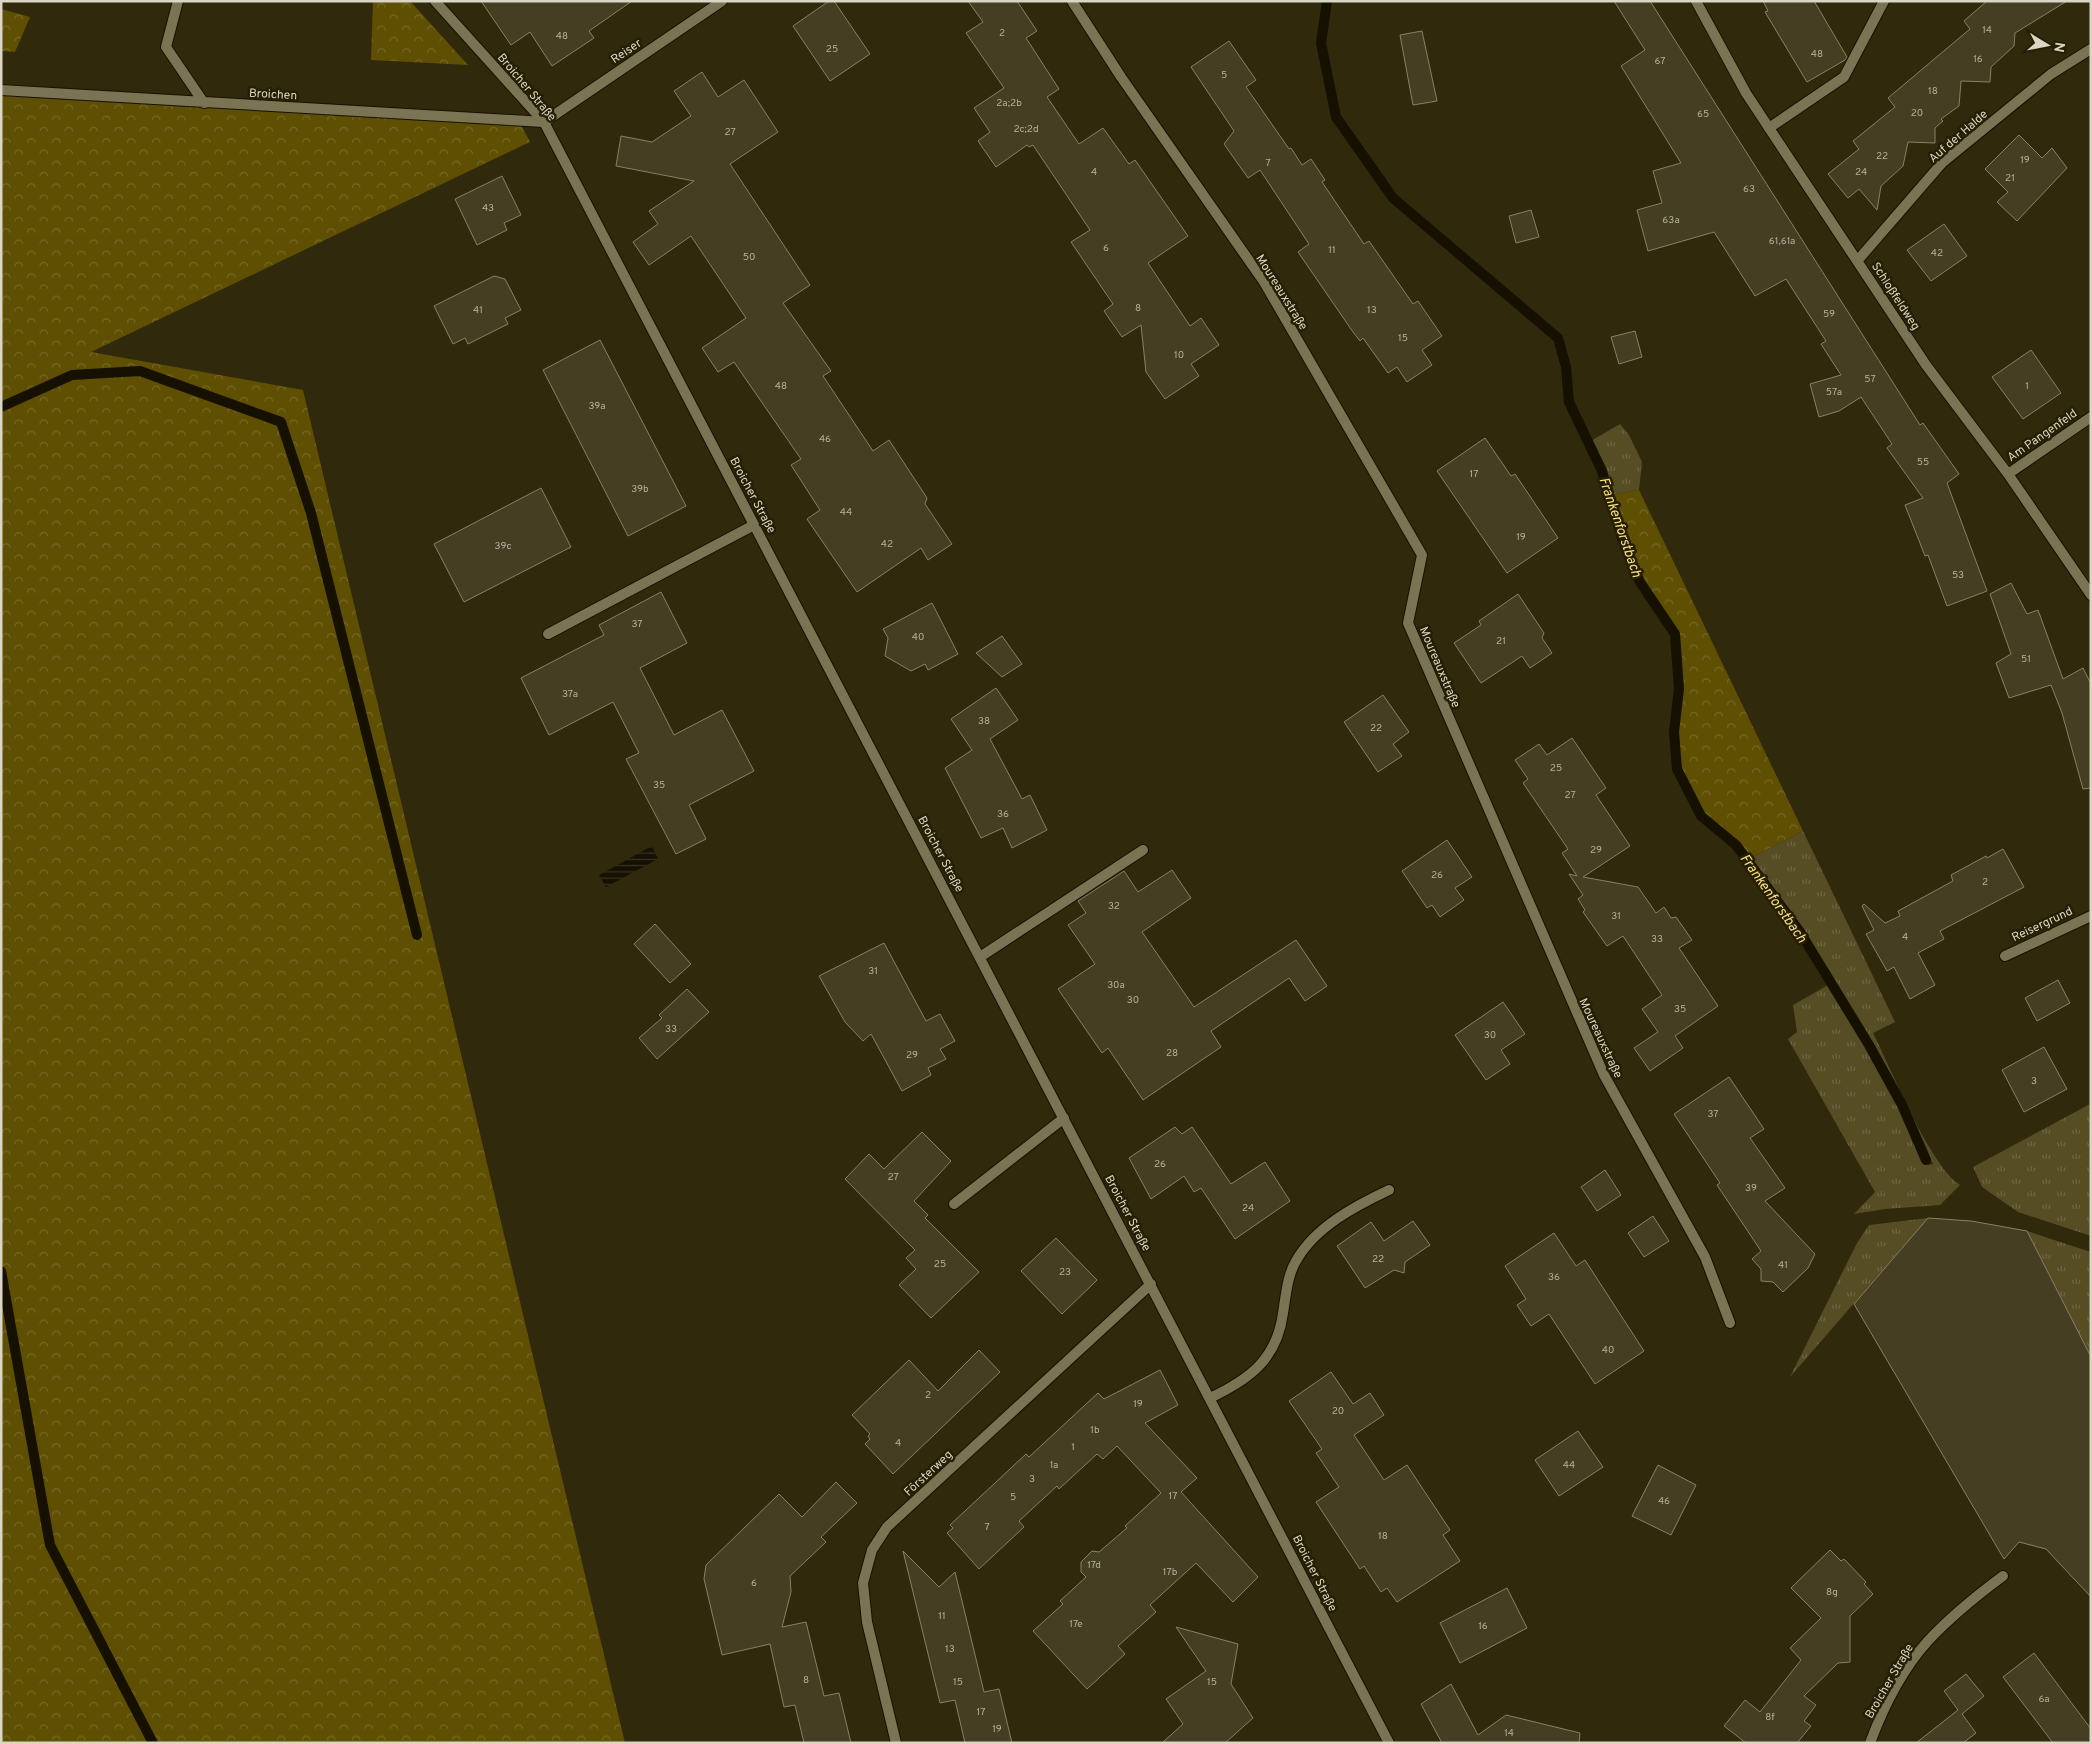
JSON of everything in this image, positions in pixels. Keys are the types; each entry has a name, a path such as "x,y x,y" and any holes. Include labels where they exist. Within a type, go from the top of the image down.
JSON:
{"street":[{"path":"178,1 166,47 204,103"},
{"name":"Broicher Straße","path":"435,1 544,122 1389,1743"},
{"name":"Reiser","path":"544,122 722,1"},
{"name":"Moureauxstraße","path":"1072,1 1121,77 1264,282 1422,555 1408,623 1604,1075 1705,1257 1730,1324"},
{"name":"Schloßfeldweg","path":"1696,1 1746,93 1926,365 2008,474 2091,595"},
{"path":"1769,128 1844,77 1884,1"},
{"name":"Auf der Halde","path":"1858,260 1942,164 2051,74 2091,49"},
{"name":"Broichen","path":"1,90 204,103 486,117 544,122"},
{"name":"Am Pangenfeld","path":"2008,474 2091,417"},
{"path":"548,634 754,525"},
{"path":"980,957 1142,850"},
{"name":"Reisergrund","path":"2005,956 2091,916"},
{"path":"954,1204 1064,1118"},
{"path":"1210,1398 1233,1387 1256,1370 1272,1351 1281,1332 1287,1288 1296,1261 1321,1230 1366,1201 1389,1190"},
{"name":"Försterweg","path":"896,1743 867,1622 863,1583 872,1550 887,1527 1151,1284"},
{"name":"Broicher Straße","path":"1870,1743 1879,1718 1906,1671 1926,1643 1962,1607 2003,1576"}],"green space":[{"path":"373,1 410,1 468,65 371,60"},
{"path":"1,9 30,17 15,52 1,51"},
{"path":"1,84 518,119 530,142 91,352 303,390 625,1743 1,1743"},
{"path":"1620,424 1629,435 1642,462 1639,490 1611,495 1601,464 1589,442"},
{"path":"1639,490 1803,831 1748,859 1727,832 1705,817 1694,803 1678,764 1675,724 1681,676 1679,638 1635,569 1611,495"},
{"path":"1803,831 1895,1022 1873,1033 1924,1138 1948,1174 1960,1185 1940,1205 1885,1209 1854,1214 1875,1192 1788,1039 1797,1032 1793,1005 1830,984 1862,1036 1928,1165 1933,1164 1904,1104 1866,1035 1792,912 1748,859"},
{"path":"2090,1104 2091,1236 2018,1212 1982,1187 1973,1167"},
{"path":"1928,1218 1790,1377 1857,1243 1869,1225"},
{"path":"2027,1231 2091,1252 2091,1357"}],"shaded area":[{"path":"652,846 658,859 606,887 599,875"}],"building":[{"path":"481,1 632,1 589,31 594,38 552,66 530,32 511,45"},
{"path":"829,1 834,1 870,54 830,81 793,26"},
{"path":"968,1 1017,1 1037,31 1026,38 1059,89 1047,97 1079,144 1103,128 1129,164 1135,160 1188,236 1148,263 1190,326 1201,318 1219,345 1191,364 1199,376 1165,399 1146,372 1141,325 1122,337 1104,311 1113,304 1071,242 1090,230 1033,145 1029,147 1027,145 996,167 978,141 990,132 974,108 1004,88 966,33 983,22"},
{"path":"1614,1 1650,1 1920,425 1923,423 1959,474 1947,483 1987,591 1947,606 1928,555 1925,556 1905,505 1923,498 1887,448 1892,444 1861,397 1839,411 1819,417 1810,384 1841,375 1821,344 1826,341 1786,279 1755,296 1714,232 1648,251 1637,210 1662,203 1653,171 1681,163 1621,66 1645,50"},
{"path":"1763,1 1814,1 1847,57 1845,60 1807,82 1765,12 1768,11"},
{"path":"1987,1 2067,1 2015,33 2014,46 1991,67 1990,82 1961,81 1959,106 1941,119 1943,121 1935,128 1935,143 1908,142 1903,166 1881,186 1877,210 1859,189 1848,198 1828,174 1859,149 1853,141 1895,107 1888,98 1970,29 1964,21"},
{"path":"1422,31 1437,101 1413,105 1400,35"},
{"path":"1229,41 1256,80 1246,87 1289,149 1291,148 1302,165 1311,159 1325,180 1322,182 1364,244 1369,241 1413,304 1418,301 1442,336 1422,350 1432,365 1407,382 1397,367 1388,373 1363,338 1360,341 1353,332 1298,252 1309,244 1260,170 1248,178 1224,144 1234,131 1191,67"},
{"path":"702,72 718,97 744,80 778,132 730,164 810,285 783,303 831,371 823,376 873,451 889,440 927,498 925,504 952,544 928,560 921,548 857,592 807,519 820,510 791,465 801,459 734,362 718,372 702,348 746,318 691,236 649,265 633,242 658,224 649,211 694,181 616,166 621,136 652,142 691,116 674,91"},
{"path":"2019,135 2042,158 2052,148 2067,168 2017,221 1997,202 2008,192 1985,169"},
{"path":"502,176 521,215 504,223 507,230 477,245 455,199"},
{"path":"1531,210 1539,237 1516,243 1509,216"},
{"path":"1944,224 1967,256 1931,281 1907,250"},
{"path":"494,276 505,279 521,310 505,318 508,324 468,344 465,338 453,344 434,306"},
{"path":"1635,331 1642,357 1619,364 1611,337"},
{"path":"600,340 686,506 628,536 543,370"},
{"path":"2031,350 2061,393 2023,419 1992,377"},
{"path":"1485,438 1511,476 1515,474 1558,538 1507,573 1437,471"},
{"path":"541,488 571,547 464,602 434,544"},
{"path":"2011,583 2027,614 2038,610 2063,679 2083,668 2091,684 2091,788 2083,789 2062,713 2051,685 2009,698 1996,663 2011,654 1990,594"},
{"path":"661,592 687,643 640,668 674,735 722,710 754,771 689,805 706,839 676,854 626,759 639,753 613,702 549,735 521,678 604,635 599,625"},
{"path":"1518,594 1544,633 1542,638 1552,653 1530,668 1522,656 1481,683 1454,643 1481,625 1479,621"},
{"path":"932,603 958,654 928,670 925,664 911,671 885,656 888,638 883,629"},
{"path":"1002,636 1022,664 1002,677 976,653"},
{"path":"996,688 1018,720 990,739 1022,799 1030,795 1047,830 1012,848 1003,828 981,838 945,768 972,750 951,719"},
{"path":"1383,695 1409,732 1393,744 1402,756 1378,772 1344,722"},
{"path":"1572,738 1606,788 1596,795 1630,846 1583,877 1638,887 1656,913 1664,907 1671,918 1676,917 1692,940 1679,948 1718,1006 1675,1036 1683,1048 1650,1071 1634,1048 1658,1032 1642,1009 1662,995 1623,936 1607,946 1583,912 1585,910 1578,899 1583,895 1569,874 1577,876 1562,853 1568,849 1523,783 1528,779 1515,760 1539,744 1547,755"},
{"path":"1447,840 1472,877 1455,888 1464,900 1440,917 1432,905 1427,908 1402,871"},
{"path":"2003,849 2024,887 1940,931 1944,939 1918,953 1935,985 1910,999 1894,967 1887,971 1866,934 1874,930 1862,906 1864,904 1885,923 1900,916 1898,911 1953,881 1951,875"},
{"path":"1172,870 1191,898 1142,932 1194,1007 1296,940 1327,986 1305,1001 1289,978 1211,1031 1221,1047 1143,1100 1108,1048 1102,1053 1058,989 1095,964 1068,925 1086,913 1078,901 1124,871 1138,892"},
{"path":"655,924 691,964 670,983 634,944"},
{"path":"884,943 926,1021 940,1014 955,1041 940,1049 946,1059 928,1068 931,1075 902,1091 871,1034 863,1041 845,1022 819,976"},
{"path":"2058,980 2070,1003 2037,1021 2025,998"},
{"path":"687,989 709,1012 657,1059 639,1038 662,1018 659,1015"},
{"path":"1503,1002 1525,1034 1501,1050 1510,1064 1486,1080 1455,1035"},
{"path":"2044,1047 2067,1089 2024,1112 2002,1070"},
{"path":"1729,1077 1764,1129 1750,1138 1785,1188 1765,1201 1815,1254 1808,1268 1783,1292 1773,1282 1761,1281 1761,1269 1752,1259 1761,1251 1717,1185 1720,1183 1674,1114"},
{"path":"1175,1127 1182,1134 1192,1127 1231,1184 1265,1162 1290,1201 1235,1239 1201,1188 1194,1192 1184,1176 1151,1199 1129,1158"},
{"path":"922,1132 951,1161 914,1201 928,1215 925,1218 979,1272 931,1318 899,1285 916,1269 906,1258 915,1250 845,1179 869,1154 884,1169"},
{"path":"1605,1170 1621,1195 1597,1211 1581,1187"},
{"path":"1653,1216 1669,1241 1644,1257 1628,1233"},
{"path":"1928,1218 1971,1221 2027,1231 2091,1357 2091,1597 2046,1549 2019,1542 2004,1559 1854,1304"},
{"path":"1413,1221 1430,1245 1405,1262 1404,1273 1394,1270 1365,1288 1337,1246 1371,1222 1384,1241"},
{"path":"1554,1233 1576,1266 1585,1260 1644,1351 1595,1384 1549,1314 1531,1326 1517,1305 1526,1299 1505,1266"},
{"path":"1056,1238 1097,1280 1062,1314 1021,1271"},
{"path":"979,1350 1000,1372 893,1474 865,1444 870,1439 868,1436 870,1434 852,1415 909,1360 938,1391"},
{"path":"1160,1370 1178,1405 1145,1423 1197,1478 1181,1492 1258,1577 1233,1602 1196,1563 1150,1605 1156,1612 1118,1646 1125,1654 1087,1689 1033,1631 1063,1604 1060,1601 1086,1577 1081,1572 1081,1562 1092,1551 1099,1552 1127,1528 1125,1526 1161,1493 1117,1446 1103,1459 1097,1454 1059,1489 1057,1486 1019,1521 1024,1527 979,1569 947,1533 953,1528 950,1525 1026,1454 1029,1457 1098,1393 1104,1399"},
{"path":"1331,1372 1353,1404 1370,1393 1384,1415 1354,1435 1384,1480 1407,1465 1450,1530 1443,1535 1460,1561 1397,1602 1387,1588 1381,1592 1364,1566 1360,1569 1316,1502 1339,1487 1316,1453 1322,1449 1289,1401"},
{"path":"1578,1431 1603,1467 1559,1496 1535,1460"},
{"path":"1658,1465 1696,1485 1671,1535 1632,1516"},
{"path":"836,1482 857,1503 821,1537 826,1542 790,1576 791,1592 782,1627 806,1622 824,1696 839,1693 851,1743 804,1743 795,1705 784,1707 770,1644 722,1655 704,1579 706,1565 779,1494 802,1517"},
{"path":"1830,1550 1841,1561 1844,1559 1866,1582 1864,1584 1873,1594 1850,1616 1850,1662 1838,1663 1804,1696 1816,1705 1804,1721 1811,1726 1797,1743 1746,1743 1724,1726 1745,1700 1760,1712 1801,1660 1790,1648 1821,1618 1791,1588"},
{"path":"903,1551 939,1587 955,1572 984,1692 999,1689 1012,1743 965,1743 955,1700 940,1703"},
{"path":"1507,1588 1527,1628 1460,1663 1440,1623"},
{"path":"1176,1627 1238,1644 1231,1684 1253,1718 1225,1743 1162,1743 1183,1724 1166,1699 1206,1671"},
{"path":"2034,1653 2091,1729 2091,1743 2053,1743 2003,1677"},
{"path":"1966,1674 1984,1696 1962,1714 1976,1733 1963,1743 1916,1743 1958,1710 1944,1691"},
{"path":"1451,1684 1478,1735 1506,1715 1580,1733 1579,1743 1442,1743 1421,1704"}],"waterway":[{"name":"Frankenforstbach","path":"1327,1 1321,43 1336,117 1393,198 1558,338 1566,367 1569,402 1602,471 1622,538 1640,582 1675,634 1679,689 1674,732 1677,769 1701,816 1736,845 1800,932 1869,1045 1902,1105 1926,1160"},
{"path":"1,407 72,375 140,371 281,422 311,513 417,935"},
{"path":"1,1271 50,1545 153,1743"}]}
